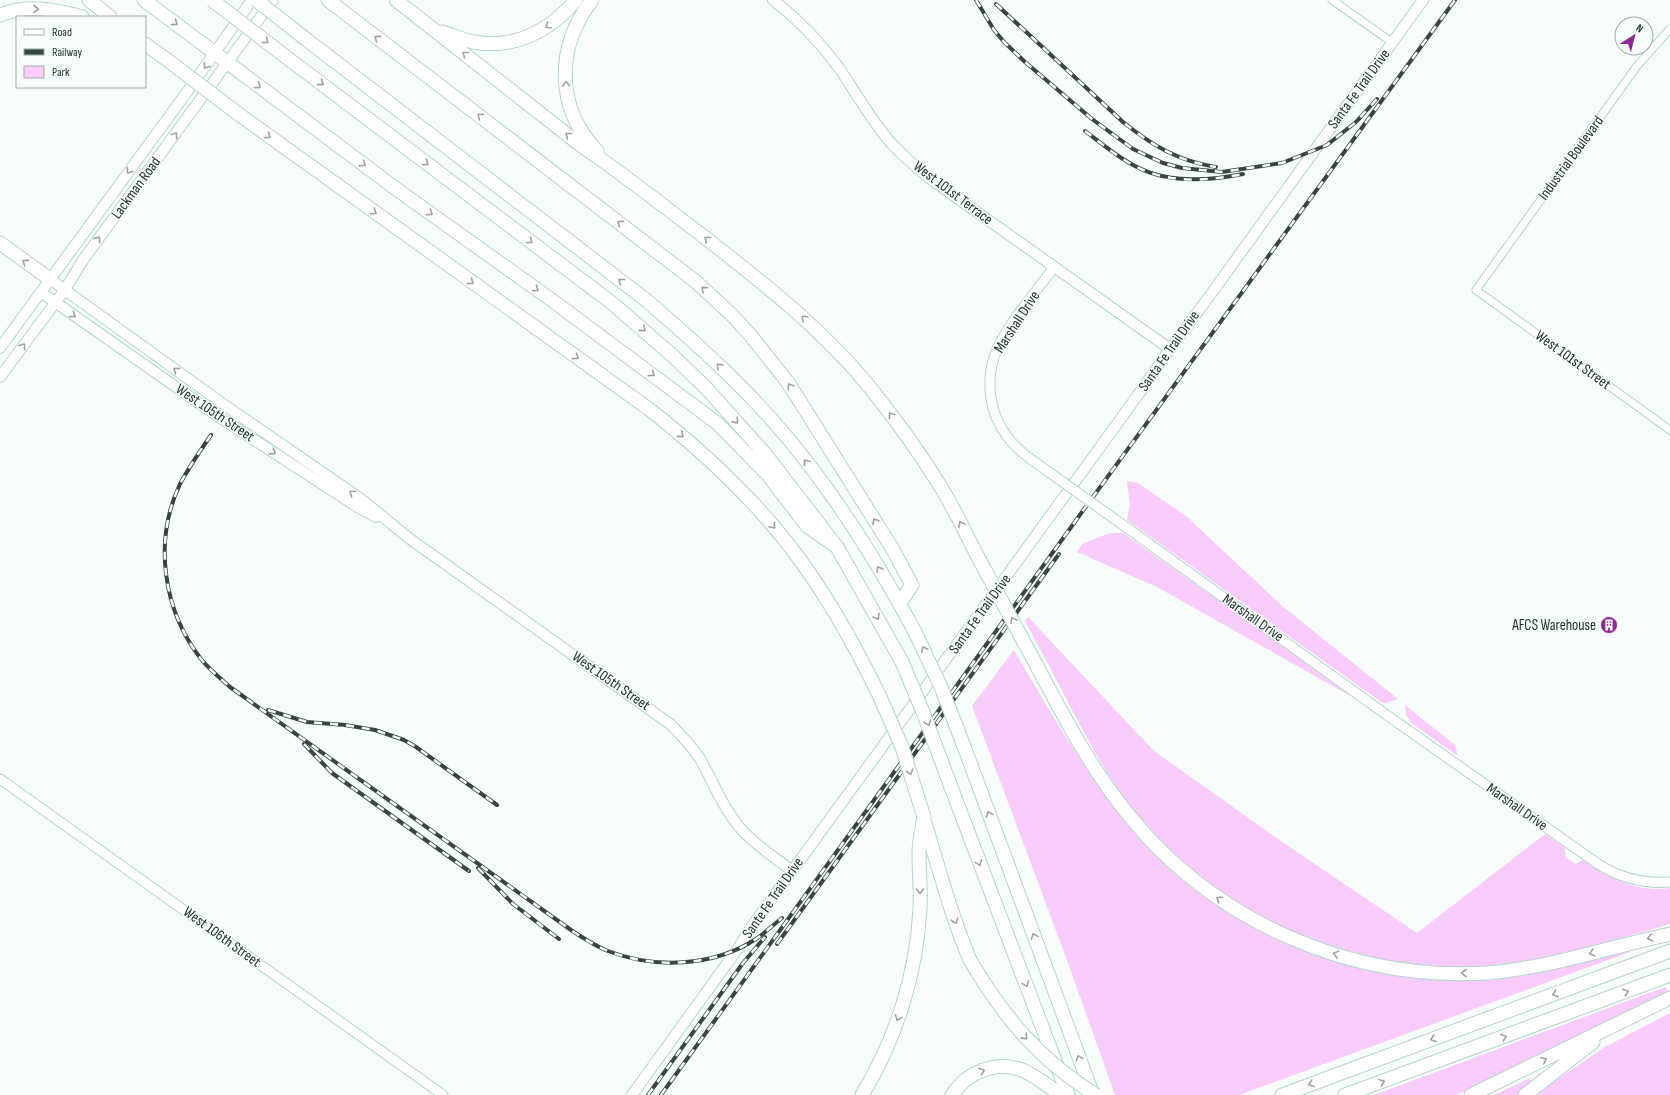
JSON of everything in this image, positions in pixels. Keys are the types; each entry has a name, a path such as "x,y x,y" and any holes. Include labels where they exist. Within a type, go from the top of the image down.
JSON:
{"highway":[{"path":"89,0 109,16"},
{"path":"144,0 398,191 641,365 717,423 768,476 807,526 837,547"},
{"path":"212,0 612,303 644,330 708,390 766,456 837,547 902,662 923,712 1068,1095"},
{"path":"256,0 646,300 720,367 774,422 826,488 852,525 900,603 947,699 1094,1095"},
{"path":"328,0 696,281 732,315 770,358 789,384 892,548 912,585 900,603"},
{"path":"396,0 579,144 611,165 760,280 802,316 830,343 872,389 906,435 939,485 1076,739 1098,773 1130,817 1147,836 1165,855 1202,887 1242,914 1283,935 1326,952 1368,962 1417,971 1485,973 1535,966 1670,934"},
{"path":"434,30 473,42 492,44 515,41 542,30 565,13 576,0"},
{"path":"592,0 577,23 567,48 565,62 566,87 570,108 575,121 591,144 611,165"},
{"path":"0,15 13,11 38,9 58,11 78,16"},
{"path":"146,45 236,113 649,409 700,451 748,498 788,543 803,564 842,623 880,697 902,747 951,907 970,960 999,1006 1029,1042 1043,1057 1094,1095"},
{"path":"0,243 51,280"},
{"path":"862,1095 883,1057 901,1011 908,984 916,944 920,908 919,852 924,817"},
{"path":"1282,1095 1670,952"},
{"path":"1345,1095 1670,975"},
{"path":"1472,1095 1670,998"},
{"path":"1525,1095 1616,1024"},
{"path":"952,1095 960,1085 972,1075 988,1069 1004,1067 1020,1069 1027,1072 1061,1095"}],"main road":[{"name":"Lackman Road","path":"0,348 42,293 252,0"},
{"name":"Lackman Road","path":"0,377 64,291 83,260 273,0"},
{"name":"West 101st Terrace","path":"773,0 806,28 825,49 891,142 929,178 1170,349"},
{"name":"Santa Fe Trail Drive","path":"916,703 1423,0"},
{"name":"West 105th Street","path":"51,280 64,291 226,406 361,499 393,526 670,724 686,740 700,759 721,800 742,830 757,844 792,871"},
{"name":"West 105th Street","path":"42,293 218,417 356,506 393,526"},
{"name":"Sante Fe Trail Drive","path":"632,1095 792,871 916,703"}],"street":[{"path":"1332,0 1393,43"},
{"name":"Industrial Boulevard","path":"1476,290 1637,66 1670,29"},
{"name":"Marshall Drive","path":"1054,267 1003,338 996,353 990,375 991,398 1001,428 1017,448 1391,718 1598,864 1614,873 1632,879 1650,882 1670,882"},
{"name":"West 101st Street","path":"1476,290 1670,430"},
{"name":"West 106th Street","path":"0,779 443,1095"}],"green space":[{"path":"1127,481 1138,483 1186,516 1281,605 1398,699 1386,703 1381,702 1127,520 1130,505"},
{"path":"1123,533 1351,694 1354,698 1157,587 1077,552 1082,544 1107,534"},
{"path":"1028,617 1154,751 1288,846 1417,933 1545,834 1565,848 1566,857 1575,864 1583,860 1613,878 1635,886 1658,889 1670,888 1670,924 1557,955 1511,963 1473,967 1435,966 1382,959 1339,949 1297,934 1258,914 1220,891 1185,864 1153,833 1124,798 1096,755 1025,621"},
{"path":"1014,650 1080,759 1105,795 1133,831 1151,851 1181,879 1214,904 1250,926 1287,944 1326,959 1366,970 1407,977 1449,980 1472,980 1517,975 1585,961 1629,949 1630,952 1239,1095 1115,1095 1067,960 972,706"},
{"path":"1405,705 1455,745 1458,756 1411,723 1406,715"},
{"path":"1665,987 1668,992 1471,1089 1455,1095 1374,1095"},
{"path":"1670,1013 1670,1095 1534,1095 1605,1047"},
{"path":"1530,1078 1532,1082 1516,1095 1494,1095"}],"railway":[{"path":"976,0 994,30 1004,42 1025,62 1092,119 1133,149 1163,163 1182,168 1222,172 1282,163 1327,145 1356,122 1377,99"},
{"path":"661,1095 1082,512 1455,0"},
{"path":"996,4 1134,131 1166,151 1190,161 1216,167"},
{"path":"1085,131 1109,150 1128,162 1148,172 1161,176 1202,179 1243,174"},
{"path":"211,435 183,478 172,506 167,528 165,552 166,574 178,619 188,640 204,663 230,687 571,930 603,949 626,957 645,961 684,962 703,960 739,948 756,939 782,918"},
{"path":"777,944 1059,554"},
{"path":"268,710 307,722 345,725 375,730 404,740 497,805"},
{"path":"304,744 332,773 469,871"},
{"path":"478,868 513,904 559,939"},
{"path":"648,1095 743,963 765,937"}],"place":[{"name":"AFCS Warehouse","path":"1609,625"}]}
